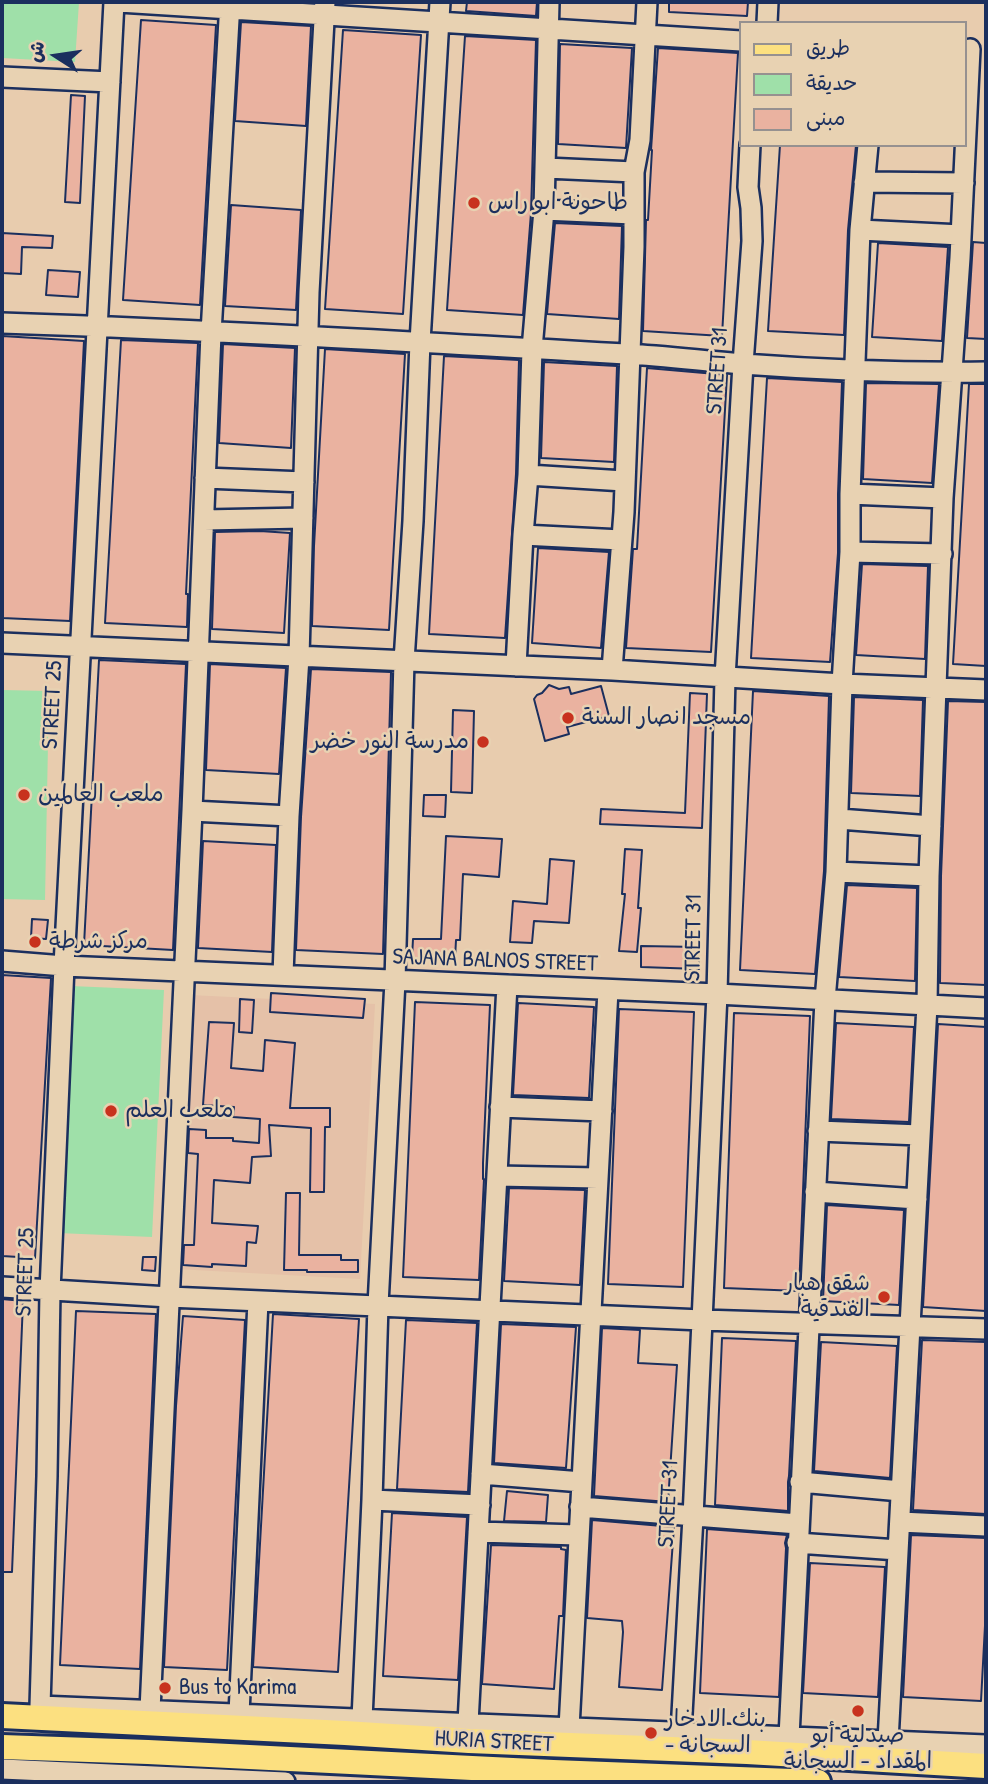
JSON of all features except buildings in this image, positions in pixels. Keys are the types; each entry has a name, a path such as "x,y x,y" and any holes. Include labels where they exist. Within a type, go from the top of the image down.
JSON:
{"main road":[{"name":"HURIA STREET","path":"2,1716 353,1726 493,1742 679,1749 888,1751 986,1766"},
{"path":"341,1761 353,1726"},
{"name":"HURIA STREET","path":"2,1746 541,1772 818,1782"}],"street":[{"path":"116,2 325,8 439,23 740,41"},
{"name":"STREET 25","path":"40,1706 50,1291 64,966 116,2"},
{"path":"353,1726 372,1500 378,1306 395,981 404,661 440,2"},
{"path":"516,666 528,475 532,349 544,210 549,2"},
{"path":"612,670 631,354 634,172 640,140 647,2"},
{"path":"767,21 768,2"},
{"path":"150,1710 192,811 211,333 229,5"},
{"path":"283,975 299,657 307,337 325,8"},
{"path":"967,143 974,49"},
{"path":"2,76 110,82"},
{"name":"STREET 31","path":"681,1732 717,994 725,678 752,241 748,187 750,147"},
{"path":"789,1737 825,1000 839,819 860,230 867,147"},
{"path":"888,1751 927,1005 943,498 967,147"},
{"path":"546,168 634,172"},
{"path":"864,182 964,183"},
{"path":"544,210 633,214"},
{"path":"860,230 961,235"},
{"path":"2,323 420,342 855,371 986,372"},
{"path":"528,475 624,481"},
{"path":"205,478 304,482"},
{"path":"850,494 943,498"},
{"path":"204,520 303,518"},
{"path":"523,535 621,540"},
{"path":"850,552 942,554"},
{"path":"2,643 612,670 986,690"},
{"path":"192,811 289,816"},
{"path":"839,819 931,826"},
{"path":"836,872 929,876"},
{"name":"SAJANA BALNOS STREET","path":"2,961 986,1008"},
{"path":"468,1723 507,985"},
{"path":"569,1728 608,990"},
{"path":"500,1107 602,1111"},
{"path":"818,1130 920,1135"},
{"path":"497,1176 598,1178"},
{"path":"815,1192 917,1199"},
{"path":"2,1287 169,1297 702,1320 986,1329"},
{"path":"239,1714 258,1301"},
{"path":"481,1474 582,1482"},
{"path":"800,1482 901,1491"},
{"path":"372,1500 480,1504"},
{"path":"580,1507 693,1517 898,1550"},
{"path":"900,1522 986,1526"},
{"path":"478,1532 579,1535"},
{"path":"2,1704 239,1714 353,1726 468,1723 789,1737 888,1751 986,1745"},
{"path":"2,1769 30,1776 285,1782"}],"shaded area":[{"path":"190,995 375,1004 360,1279 176,1269"}],"green space":[{"path":"2,2 79,2 75,62 2,58"},
{"name":"ملعب العالمين","path":"2,690 49,691 45,900 2,899"},
{"name":"ملعب العلم","path":"71,986 164,990 152,1237 58,1233"}],"place":[{"name":"طاحونة ابو راس","path":"474,203"},
{"name":"مسجد انصار السنة","path":"568,718"},
{"name":"مدرسة النور خضر","path":"483,742"},
{"name":"ملعب العالمين","path":"24,795"},
{"name":"مركز شرطة","path":"35,942"},
{"name":"ملعب العلم","path":"111,1111"},
{"name":"شقق هبار الفندقية","path":"884,1297"},
{"name":"Bus to Karima","path":"165,1688"},
{"name":"صيدلية أبو المقداد - السجانة","path":"858,1711"},
{"name":"بنك الادخار - السجانة","path":"651,1733"}]}
